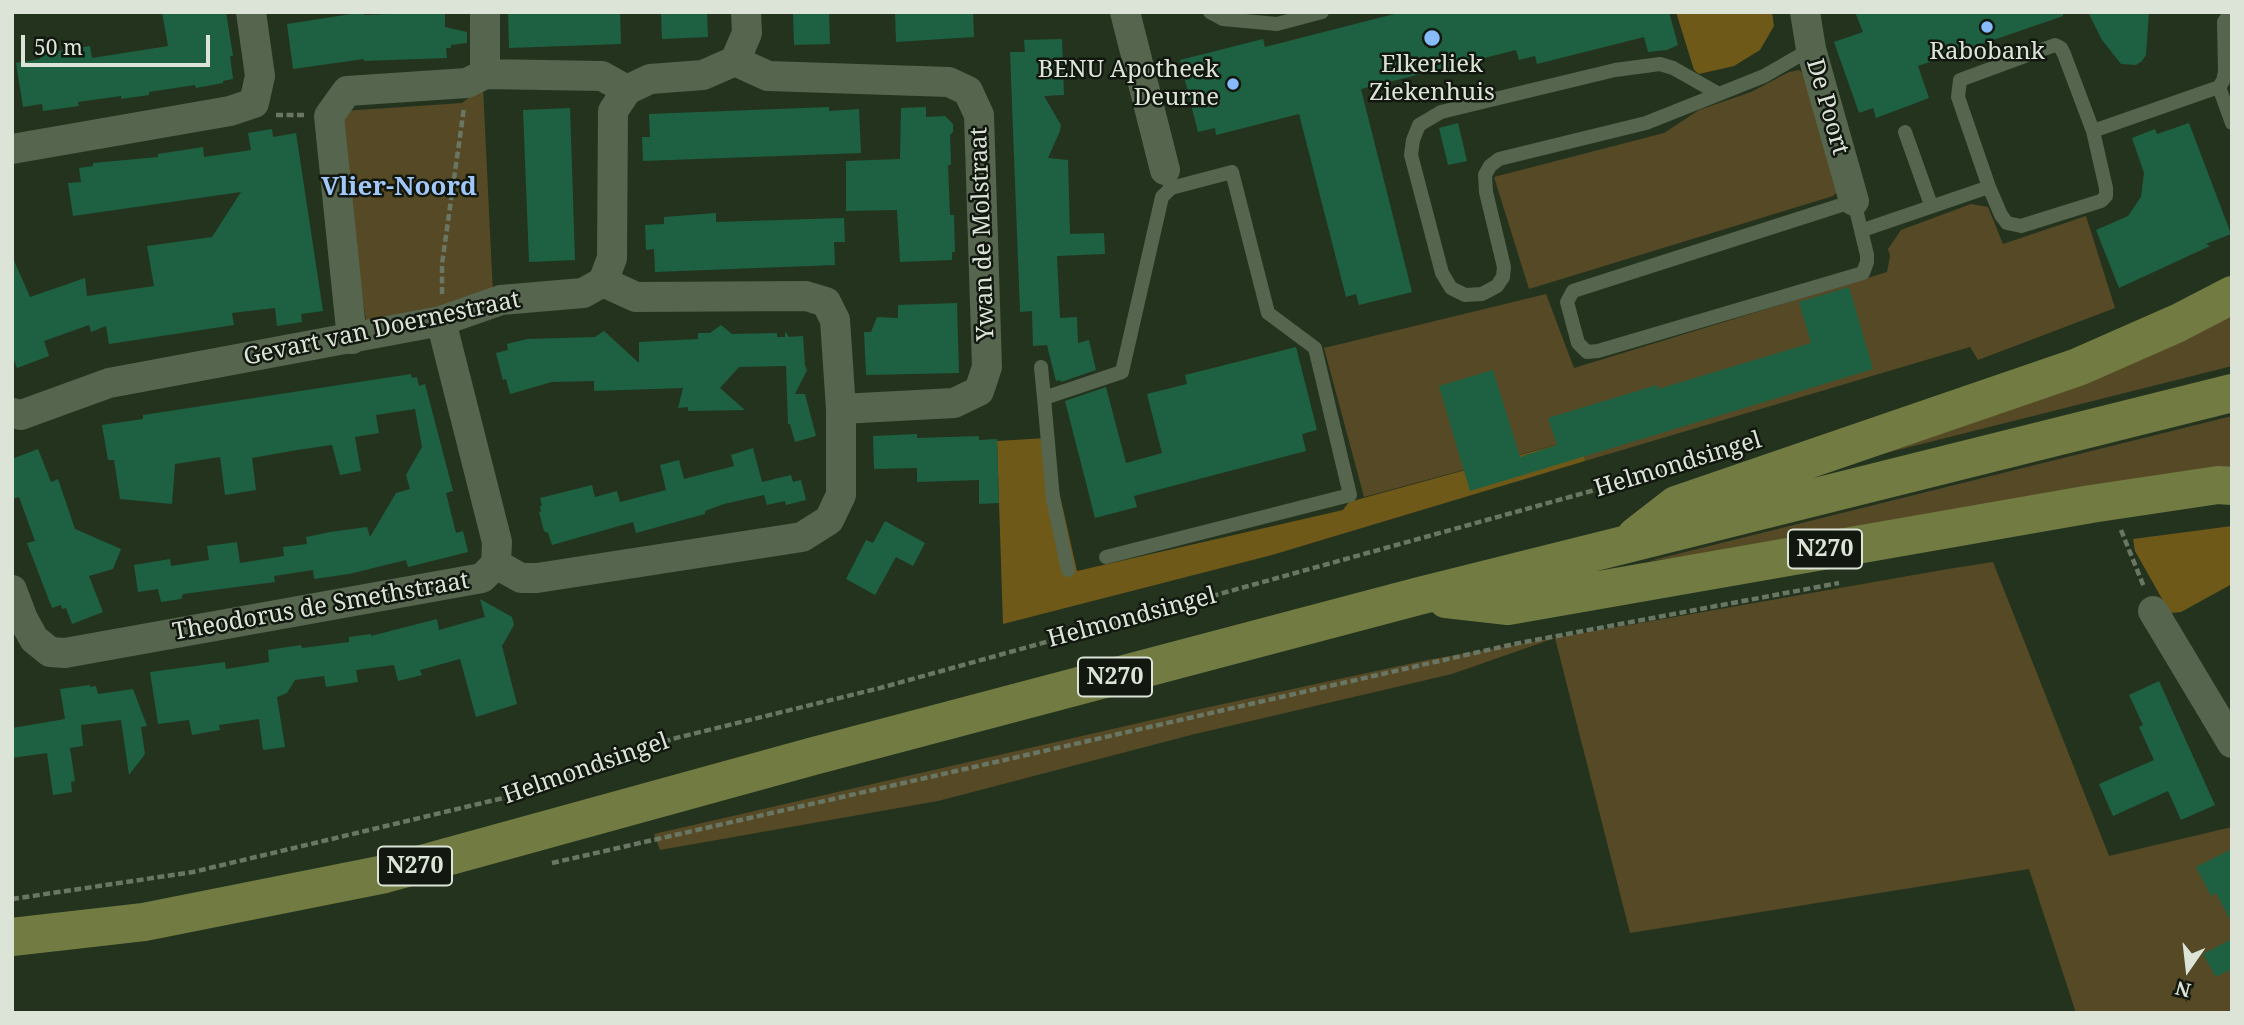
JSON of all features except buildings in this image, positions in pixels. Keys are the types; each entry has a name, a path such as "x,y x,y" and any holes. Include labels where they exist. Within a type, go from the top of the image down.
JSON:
{"main road":[{"name":"N270","path":"1626,544 1676,505 2078,367 2178,323 2232,295"},
{"name":"Helmondsingel","path":"12,936 144,922 386,874 810,757 1419,596 2232,393"},
{"name":"N270","path":"1419,596 1508,606 2091,504 2218,485 2232,486"}],"street":[{"path":"12,149 230,111 254,103 260,76 251,12"},
{"path":"476,79 485,12"},
{"path":"496,564 521,578 537,578 802,537 829,520 841,495 841,409 835,320 826,302 806,296 636,297 603,282 612,258 613,111 627,90 650,79 703,75 735,61 747,33 746,12"},
{"path":"1125,12 1168,179"},
{"name":"De Poort","path":"1805,12 1811,49 1854,201"},
{"name":"Ywan de Molstraat","path":"735,61 768,76 949,82 968,91 978,116 988,367 979,391 954,403 841,409"},
{"path":"352,339 329,116 347,91 476,79 602,75 627,90"},
{"name":"Gevart van Doernestraat","path":"12,413 21,415 109,383 441,321 501,300 583,293 603,282"},
{"name":"Theodorus de Smethstraat","path":"12,590 34,639 50,652 65,653 482,578 496,564 497,542 441,321"},
{"path":"2153,611 2232,743"}],"lane":[{"path":"1210,12 1223,19 1277,24 1322,12"},
{"path":"2093,131 2218,87 2223,82 2225,72 2224,22 2231,12"},
{"path":"2055,45 2061,48 2064,54 2093,131 2106,196 2101,201 2021,226 2007,223 1989,187 1958,96 1960,80 2055,45"},
{"path":"1719,94 1674,68 1660,64 1615,70 1440,111 1419,125 1411,155 1442,273 1451,288 1465,295 1482,295 1497,286 1503,277 1504,267 1486,192 1485,175 1490,166 1499,159 1646,123 1719,94 1763,76 1811,49"},
{"path":"2218,87 2232,123"},
{"path":"1905,132 1931,205"},
{"path":"1044,398 1122,372 1168,179 1232,172 1268,313 1315,348 1350,495 1106,557"},
{"path":"1863,230 1989,187"},
{"path":"1854,201 1863,230 1867,262 1863,273 1598,351 1587,352 1578,343 1567,302 1573,291 1854,201"},
{"path":"1041,367 1053,499 1068,570"}],"path":[{"path":"441,321 442,264 476,79"},
{"path":"254,103 271,115 329,116"},
{"name":"Helmondsingel","path":"12,899 193,872 516,795 672,739 880,688 1678,467 1757,441"},
{"path":"2132,525 2119,526 2153,611"},
{"path":"548,864 1514,644 1851,580"}],"shaded area":[{"path":"1676,12 1772,12 1774,26 1760,50 1734,66 1699,74 1694,70"},
{"path":"1799,70 1808,77 1839,190 1833,196 1529,289 1494,177 1664,133 1699,110 1751,92 1789,72"},
{"path":"483,87 493,294 367,327 336,122 343,111 462,103"},
{"path":"1971,204 1988,207 2003,244 2086,216 2115,308 1978,360 1970,347 1585,461 1581,438 1364,497 1324,348 1546,294 1574,368 1887,272 1890,256 1888,249 1901,230"},
{"path":"2232,310 2232,366 1854,461"},
{"path":"2232,416 2232,473 1733,551 1649,561"},
{"path":"1047,438 1077,571 1343,510 1349,502 1582,438 1585,461 1272,555 1003,624 997,441"},
{"path":"2232,526 2232,584 2181,612 2170,613 2135,551 2133,539"},
{"path":"1993,562 2109,856 2232,827 2232,1013 2076,1013 2029,869 1630,933 1555,638"},
{"path":"1555,638 1452,674 1191,735 938,801 660,850 654,834 1200,709 1427,660"}],"place":[{"name":"Rabobank","path":"1987,27"},
{"name":"Elkerliek Ziekenhuis","path":"1432,38"},
{"name":"BENU Apotheek Deurne","path":"1233,84"}],"district":[{"name":"Vlier-Noord","path":"399,188"}]}
